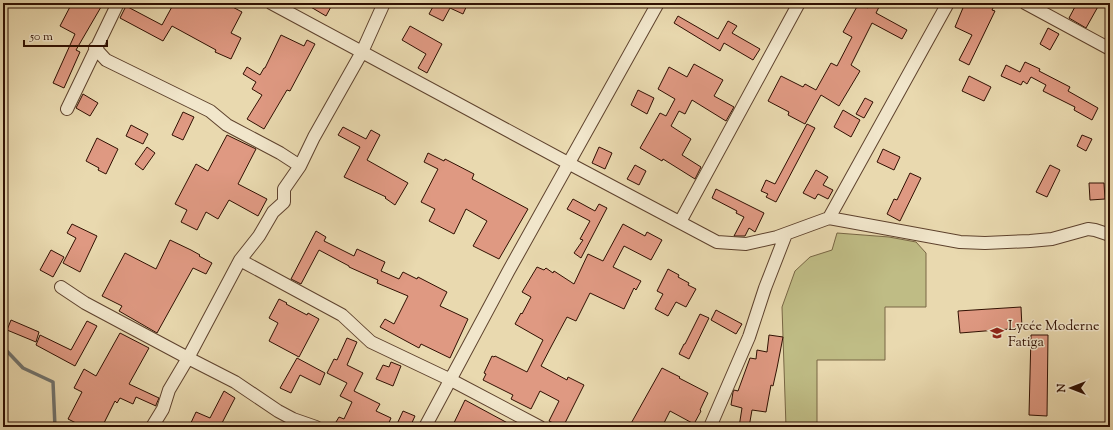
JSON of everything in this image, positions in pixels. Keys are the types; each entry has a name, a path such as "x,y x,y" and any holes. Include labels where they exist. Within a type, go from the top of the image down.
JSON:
{"street":[{"path":"67,109 95,48 118,3"},
{"path":"271,3 717,242 746,244 777,237 829,218 960,242 985,243 1052,239 1088,229 1110,235"},
{"path":"152,427 163,409 169,390 188,358 240,260 259,236 273,212 284,202 284,189 300,166 314,137 362,52 384,3"},
{"path":"425,427 568,163 658,3"},
{"path":"680,222 799,3"},
{"path":"829,218 948,3"},
{"path":"1025,3 1110,49"},
{"path":"95,48 106,60 210,111 227,125 280,153 300,166"},
{"path":"710,427 749,337 765,288 786,234"},
{"path":"240,260 342,315 371,342 451,380 540,427"},
{"path":"61,288 85,303 235,382 278,411 293,419 316,427"}],"shaded area":[{"path":"837,233 889,237 916,242 926,253 926,307 885,307 885,360 817,360 817,427 786,427 782,307 795,271 810,257 832,250"}],"building":[{"path":"72,3 92,3 101,7 76,50 80,52 64,88 53,83 75,34 60,26"},
{"path":"174,3 225,3 242,12 231,33 241,38 231,59 215,52 216,50 172,26 163,41 120,18 126,6 162,25"},
{"path":"304,3 333,3 326,16"},
{"path":"435,3 468,3 463,14 450,8 443,21 429,14"},
{"path":"859,3 868,8 870,3 881,3 876,13 907,30 902,39 872,23 851,65 860,71 839,106 821,95 805,124 788,115 789,112 768,101 781,76 803,87 805,84 816,90 831,63 837,66 852,37 843,32"},
{"path":"965,3 987,3 994,6 992,10 995,11 969,65 959,60 972,35 955,27"},
{"path":"1077,3 1100,3 1086,28 1069,18"},
{"path":"678,16 718,39 728,21 737,26 732,33 760,49 753,60 724,43 720,51 674,23"},
{"path":"410,26 442,44 427,73 418,68 426,54 402,40"},
{"path":"1048,28 1059,34 1050,50 1040,44"},
{"path":"281,35 304,46 307,40 315,44 290,91 287,90 264,129 247,119 262,95 252,89 256,82 243,74 247,67 260,75"},
{"path":"1025,62 1070,87 1068,91 1098,108 1092,120 1074,110 1075,107 1043,91 1046,85 1031,77 1027,84 1023,81 1021,85 1001,76 1006,65 1020,72"},
{"path":"694,64 723,80 714,96 734,107 726,121 692,100 685,114 679,111 671,126 691,139 682,155 701,167 695,179 663,159 662,161 640,148 660,113 666,116 675,99 658,89 669,67 687,77"},
{"path":"969,76 991,87 984,101 962,91"},
{"path":"638,90 654,98 647,114 631,105"},
{"path":"83,94 98,103 90,116 76,108"},
{"path":"865,98 873,102 864,118 856,114"},
{"path":"843,110 860,120 851,137 834,127"},
{"path":"183,112 194,117 183,140 172,135"},
{"path":"807,124 815,128 776,202 766,197 768,194 761,191 766,180 775,184"},
{"path":"131,125 148,134 143,144 126,136"},
{"path":"343,127 366,139 371,130 380,135 367,160 408,183 395,205 385,198 386,197 344,177 360,147 338,135"},
{"path":"227,135 256,149 238,184 267,199 258,216 229,200 218,219 206,212 197,230 181,222 187,210 175,204 196,164 208,171"},
{"path":"1082,135 1092,139 1086,151 1077,146"},
{"path":"97,138 118,149 106,174 98,170 99,168 86,161"},
{"path":"147,147 155,153 143,170 135,164"},
{"path":"599,147 612,153 605,169 592,163"},
{"path":"883,149 900,157 894,170 877,162"},
{"path":"428,153 444,161 445,159 474,174 472,179 528,209 499,259 473,246 487,221 466,209 454,234 429,221 435,209 421,202 438,169 424,162"},
{"path":"635,165 646,171 639,185 627,179"},
{"path":"1050,165 1060,170 1047,197 1036,192"},
{"path":"816,170 828,177 823,185 833,190 828,199 818,194 815,199 803,193"},
{"path":"910,173 921,178 900,221 887,214 894,199 897,200"},
{"path":"1089,183 1104,183 1105,199 1090,200"},
{"path":"716,189 764,213 755,232 749,228 745,236 734,236 744,217 736,213 737,211 712,198"},
{"path":"573,199 595,211 599,204 607,208 581,258 574,253 583,240 580,239 590,221 567,209"},
{"path":"72,224 97,236 80,272 63,263 76,238 67,233"},
{"path":"623,224 645,236 647,232 662,240 651,260 624,246 613,267 641,281 636,290 634,288 624,309 590,293 576,321 567,317 541,366 567,380 568,377 584,385 563,427 561,427 549,421 559,401 540,391 531,409 511,399 513,395 483,380 486,374 484,373 492,356 495,356 527,372 543,340 515,324 531,297 522,292 537,267 544,270 546,268 553,273 554,271 574,284 588,254 603,261"},
{"path":"316,231 326,237 324,241 354,256 357,249 385,262 381,271 399,279 403,272 417,279 418,277 447,292 440,306 468,319 450,358 421,344 419,348 380,327 385,319 394,324 408,296 377,283 378,280 349,267 319,250 301,284 291,279"},
{"path":"170,240 191,250 212,263 206,274 193,268 157,333 119,311 122,306 102,296 125,253 156,269"},
{"path":"51,250 64,257 53,277 40,270"},
{"path":"668,269 679,275 678,277 696,289 686,307 676,302 668,316 655,309 663,294 657,291"},
{"path":"279,299 307,315 308,313 319,319 299,357 269,341 278,323 269,318"},
{"path":"1021,307 1022,328 960,333 958,311"},
{"path":"716,310 742,324 736,334 711,320"},
{"path":"700,314 709,318 689,359 679,354"},
{"path":"11,320 39,332 36,342 7,330"},
{"path":"87,321 97,326 75,366 36,345 40,335 71,350"},
{"path":"120,333 149,348 129,384 159,398 156,406 136,397 133,404 120,398 117,403 115,401 102,427 84,427 68,419 82,392 74,388 84,369 96,376"},
{"path":"769,335 783,337 766,412 752,410 749,427 739,427 742,408 731,405 733,392 734,390 738,391 750,358 756,359 757,350 767,352"},
{"path":"1031,335 1048,335 1047,416 1029,415"},
{"path":"347,338 357,342 347,365 363,373 354,391 380,404 376,411 391,418 387,427 333,427 339,417 344,419 352,402 340,396 347,383 327,373 334,359 337,360"},
{"path":"297,358 325,373 320,385 300,375 291,393 280,388"},
{"path":"391,362 401,366 393,386 376,379 383,365 389,367"},
{"path":"662,368 708,393 694,424 670,411 662,427 629,427"},
{"path":"224,391 235,398 221,424 226,427 189,427 196,412 210,418"},
{"path":"465,400 515,427 452,427"},
{"path":"403,411 415,416 410,427 397,424"}],"waterway":[{"path":"3,347 23,368 53,382 55,427"}],"place":[{"name":"Lycée Moderne Fatiga","path":"997,333"}]}
